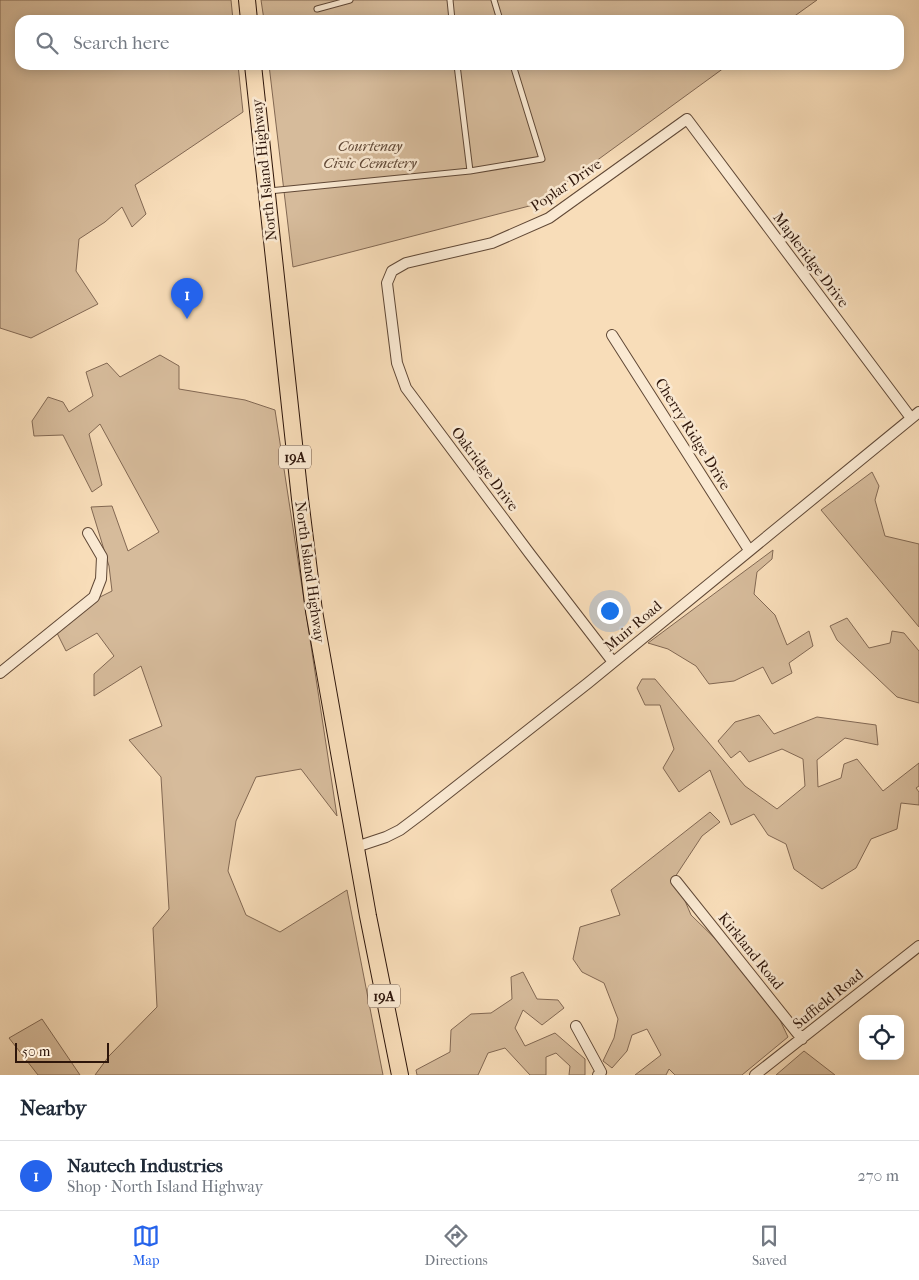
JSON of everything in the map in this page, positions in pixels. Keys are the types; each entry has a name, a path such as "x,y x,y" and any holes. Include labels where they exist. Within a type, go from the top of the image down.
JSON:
{"main road":[{"path":"247,0 248,15"},
{"name":"North Island Highway","path":"254,70 314,611 392,1042 400,1075"}],"street":[{"name":"Poplar Drive","path":"392,271 406,264 492,243 549,218 687,119"},
{"name":"Mapleridge Drive","path":"687,119 915,415"},
{"name":"Oakridge Drive","path":"392,271 387,283 397,363 406,388 613,662"},
{"name":"Cherry Ridge Drive","path":"612,334 749,550"},
{"name":"Muir Road","path":"356,847 386,838 400,830 613,662 915,415"},
{"path":"0,673 94,597 101,579 102,557 88,532"},
{"name":"Kirkland Road","path":"676,881 802,1039"},
{"name":"Suffield Road","path":"755,1075 919,946"},
{"path":"576,1026 601,1072 598,1075"}],"lane":[{"path":"317,9 350,0"},
{"path":"450,0 452,15"},
{"path":"494,0 498,15"},
{"path":"459,70 470,171"},
{"path":"266,191 470,171 542,159 515,70"}],"green space":[{"path":"0,0 231,0 232,15 15,15 15,70 239,70 243,112 135,185 146,214 132,227 122,207 105,222 79,239 76,271 98,304 31,338 0,328"},
{"path":"261,0 817,0 796,15 263,15"},
{"name":"Courtenay Civic Cemetery","path":"270,70 721,70 537,204 293,267"},
{"path":"160,355 179,366 179,389 245,400 275,410 337,816 301,769 256,777 236,821 228,871 246,915 280,932 347,890 383,1075 95,1075 109,1056 157,1007 153,928 169,909 161,777 129,740 162,726 141,666 94,696 94,674 114,656 97,633 66,651 57,633 90,602 112,591 109,566 91,507 112,506 128,551 159,532 100,424 89,434 102,485 92,492 63,435 34,436 32,421 48,397 63,402 69,412 93,396 86,372 107,363 120,377"},
{"path":"872,472 879,486 875,500 885,536 919,544 919,627 821,510"},
{"path":"773,550 772,559 757,572 754,594 775,615 787,645 809,631 813,646 789,663 792,673 772,684 763,667 734,681 709,684 696,666 668,649 648,643"},
{"path":"847,618 869,648 890,643 892,631 904,633 919,651 919,703 897,697 837,640 830,626"},
{"path":"642,679 655,679 745,786 777,809 805,786 803,759 782,749 749,762 740,751 731,758 718,741 735,722 759,715 774,734 817,717 876,725 878,745 845,738 817,760 818,787 841,778 844,764 857,759 883,791 919,763 919,786 916,788 919,792 919,805 901,803 897,829 871,839 856,868 822,889 794,869 786,844 768,835 754,814 731,825 710,770 679,792 663,768 674,749 660,705 645,705 637,688"},
{"path":"710,812 720,822 702,836 675,877 691,915 735,958 771,1001 788,1037 742,1075 675,1075 669,1069 666,1075 635,1075 661,1055 647,1029 632,1035 627,1051 612,1068 603,1061 614,1038 618,1019 604,983 582,972 573,959 580,927 620,915 611,890"},
{"path":"523,972 537,999 558,1000 564,1008 542,1025 523,1010 515,1028 525,1046 555,1033 585,1059 585,1075 569,1075 570,1066 556,1053 546,1057 546,1075 530,1075 505,1048 488,1053 478,1075 417,1075 416,1070 450,1052 451,1030 471,1014 491,1013 512,999 511,977"},
{"path":"42,1019 80,1075 38,1075 9,1038"},
{"path":"804,1051 835,1075 776,1075"}],"place":[{"name":"Nautech Industries","path":"187,319"}]}
